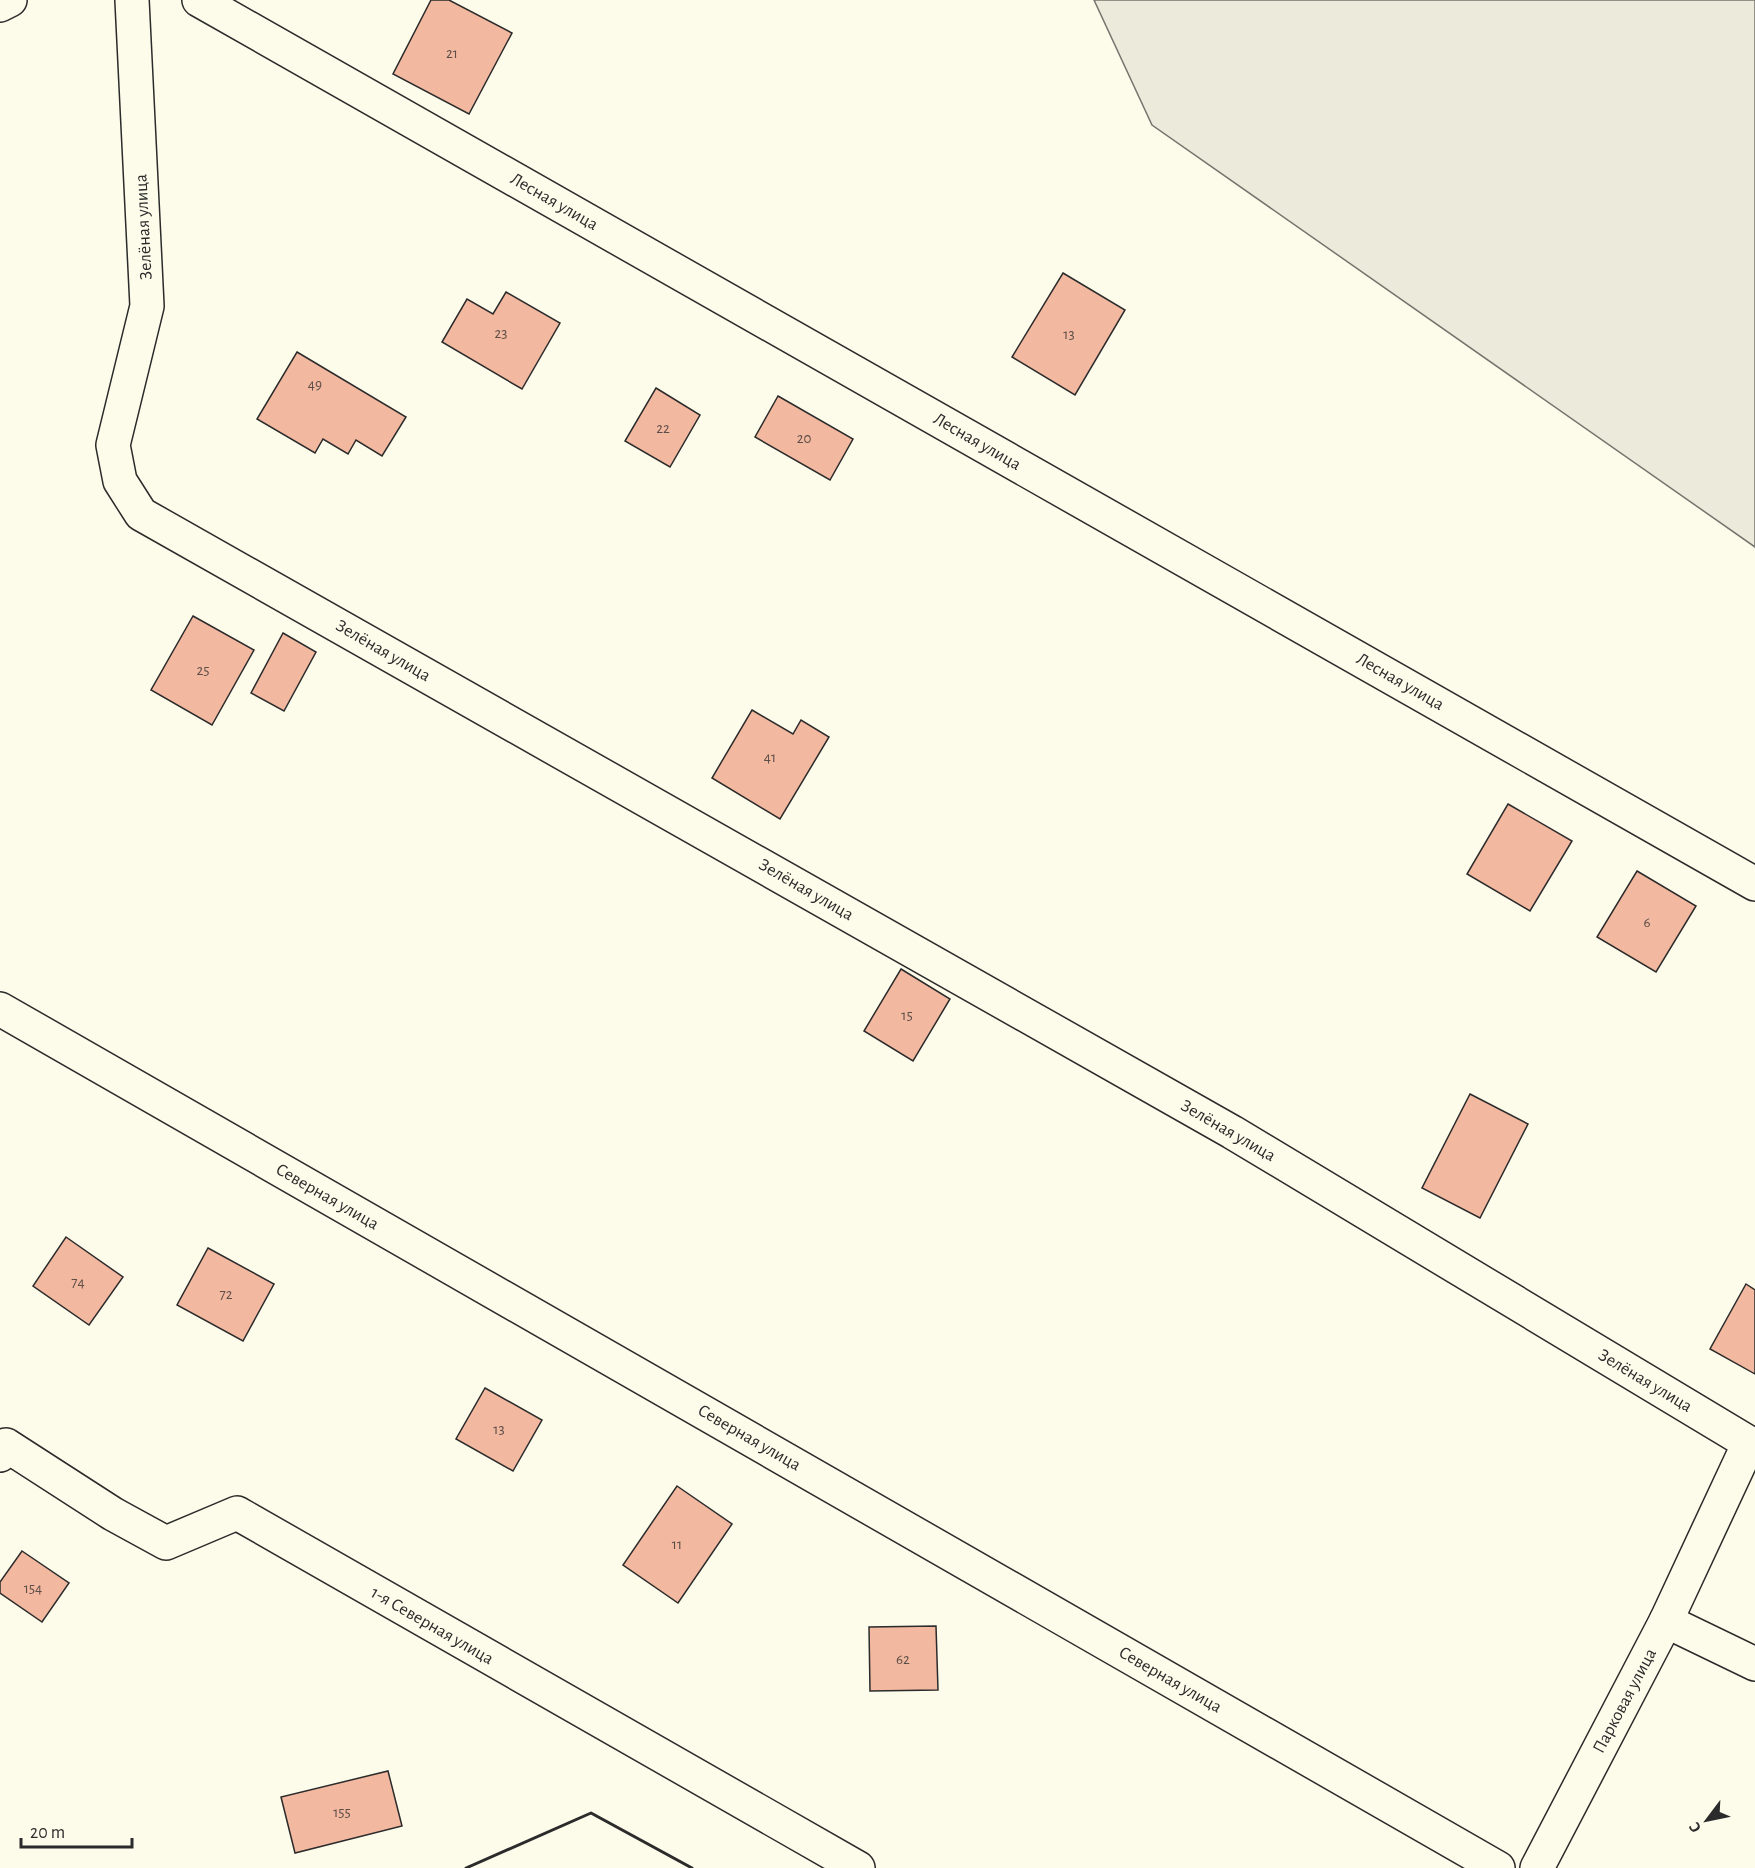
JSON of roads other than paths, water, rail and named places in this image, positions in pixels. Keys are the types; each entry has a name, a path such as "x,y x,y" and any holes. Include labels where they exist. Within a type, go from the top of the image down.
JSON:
{"street":[{"path":"0,5 10,0"},
{"name":"Зелёная улица","path":"132,0 147,306 113,445 120,481 141,514 1232,1132 1752,1437 1666,1621"},
{"name":"Лесная улица","path":"199,0 1755,884"},
{"name":"Северная улица","path":"0,1009 1498,1868"},
{"name":"1-я Северная улица","path":"3,1450 166,1543 237,1514 858,1868"},
{"path":"1666,1621 1755,1664"},
{"name":"Парковая улица","path":"1537,1868 1666,1621"}]}
